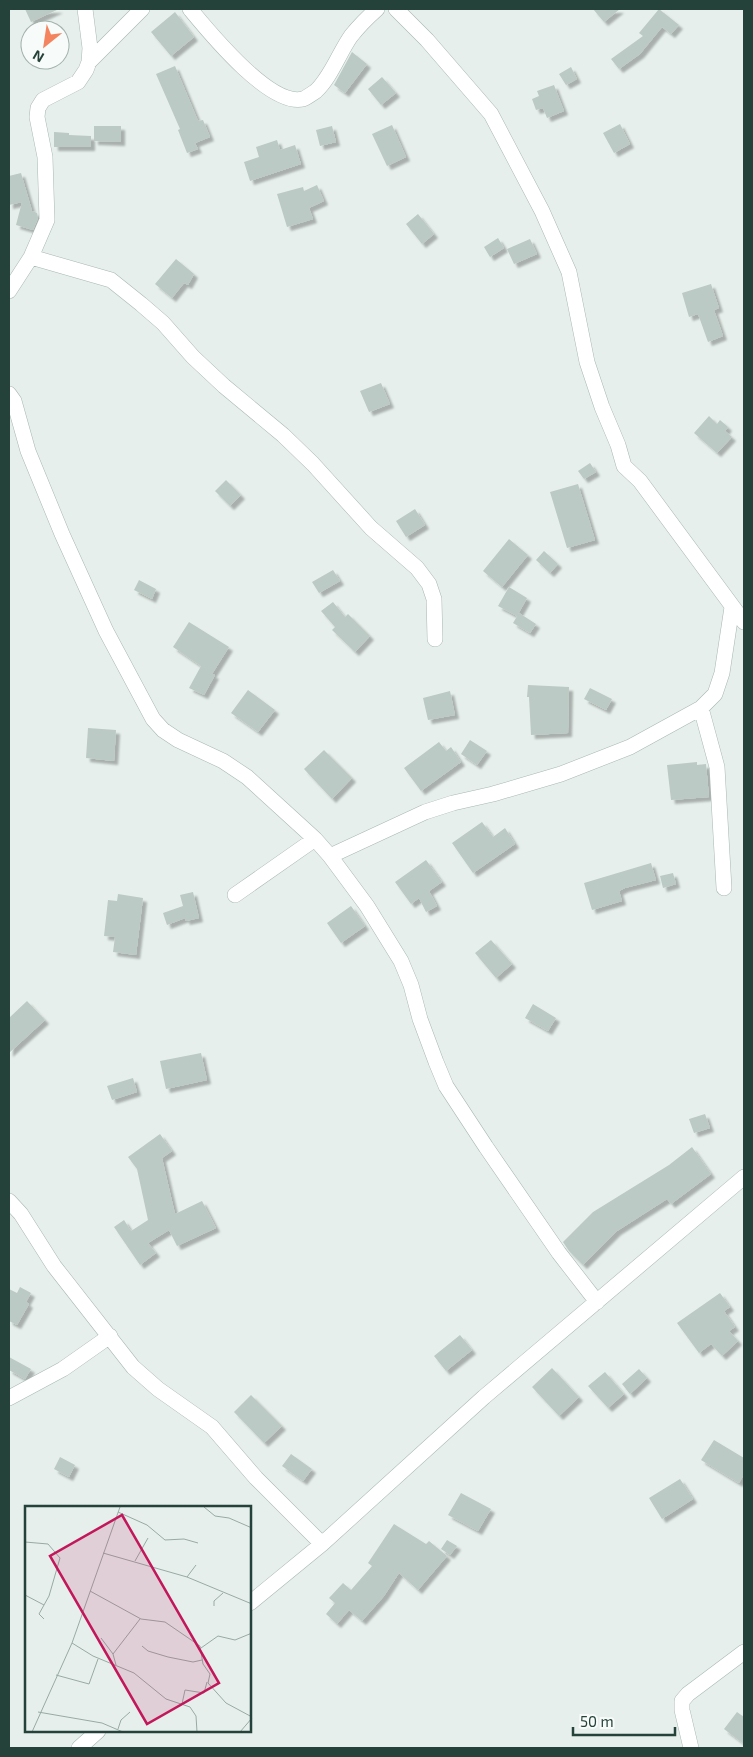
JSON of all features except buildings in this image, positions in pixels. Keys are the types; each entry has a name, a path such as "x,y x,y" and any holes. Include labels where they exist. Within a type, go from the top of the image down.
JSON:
{"street":[{"path":"9,291 31,257 47,220 46,157 37,116 38,108 43,100 78,82 86,70 89,62 90,48 85,9"},
{"path":"89,62 142,9"},
{"path":"190,9 240,64 266,87 287,98 303,99 316,91 333,67 350,37 377,9"},
{"path":"396,9 427,40 491,114 542,211 569,272 587,362 602,407 618,444 624,466 640,481 744,622"},
{"path":"31,257 111,280 163,323 193,358 314,464 371,528 417,568 428,584 434,599 435,639"},
{"path":"9,394 14,401 28,451 62,534 106,631 154,719 163,730 178,740 223,760 247,777 315,839 330,856 367,906 401,961 411,985 432,1053 446,1086 559,1253 597,1302"},
{"path":"330,856 453,802 492,794 561,774 630,747 701,708 715,694 720,680 732,607"},
{"path":"701,708 716,766 724,888"},
{"path":"236,895 315,839"},
{"path":"251,1602 322,1544 484,1397 744,1177"},
{"path":"9,1201 21,1214 54,1266 133,1367 158,1389 212,1427 256,1478 322,1544"},
{"path":"9,1398 63,1369 110,1336"},
{"path":"691,1748 682,1710 682,1701 688,1694 744,1652"},
{"path":"79,1748 97,1732"}]}
